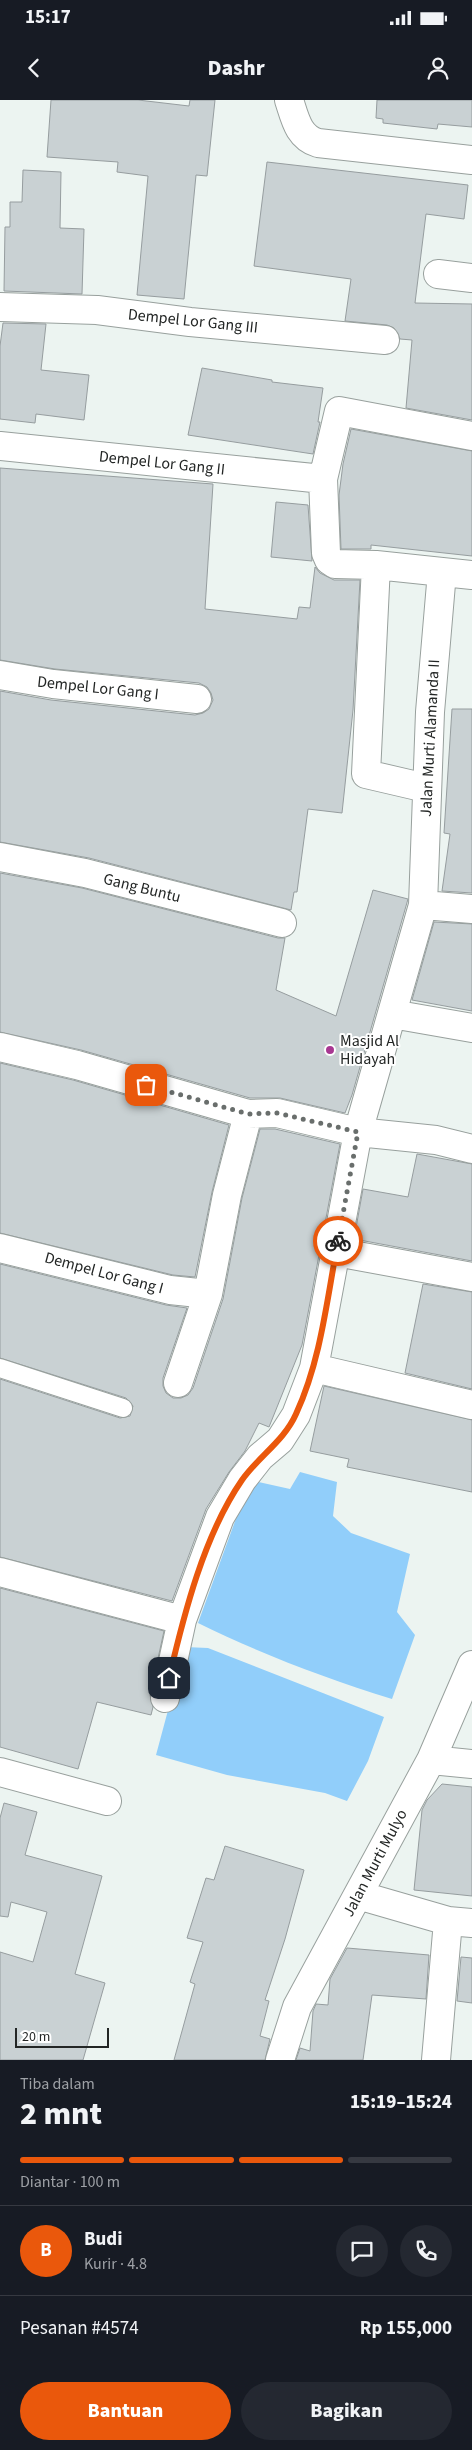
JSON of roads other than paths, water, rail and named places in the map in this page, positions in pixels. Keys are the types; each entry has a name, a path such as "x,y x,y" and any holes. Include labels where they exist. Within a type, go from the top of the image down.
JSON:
{"street":[{"path":"289,100 300,130 308,140 318,143 472,160"},
{"path":"438,274 472,278"},
{"name":"Dempel Lor Gang III","path":"0,307 97,310 190,322 385,340"},
{"path":"472,436 339,411 323,479 326,553 329,560 335,564 376,565 472,575"},
{"name":"Dempel Lor Gang II","path":"0,446 323,479"},
{"path":"376,565 366,774 426,788"},
{"name":"Jalan Murti Alamanda II","path":"165,1698 182,1620 220,1517 242,1480 260,1457 280,1440 296,1415 314,1368 358,1132 423,905 430,712 442,572"},
{"name":"Dempel Lor Gang I","path":"0,675 53,684 197,699"},
{"name":"Gang Buntu","path":"0,857 84,873 282,923"},
{"path":"423,905 472,909"},
{"path":"392,1014 472,1028"},
{"path":"0,1047 77,1065 248,1114 277,1113 358,1132 436,1140 472,1149"},
{"path":"178,1383 208,1294 228,1195 248,1114"},
{"name":"Dempel Lor Gang I","path":"0,1248 170,1290 208,1294"},
{"path":"336,1252 472,1277"},
{"path":"314,1368 472,1405"},
{"path":"0,1572 182,1620"},
{"name":"Jalan Murti Mulyo","path":"280,2060 296,2007 431,1760 472,1665"},
{"path":"431,1760 472,1764"},
{"path":"0,1772 107,1801"},
{"path":"358,1895 460,1922 436,2060"}],"lane":[{"path":"0,1368 123,1408"}],"water":[{"path":"300,1472 337,1482 333,1516 351,1533 410,1554 397,1612 415,1635 392,1699 294,1665 198,1623 250,1480 290,1489"},
{"path":"185,1647 208,1648 384,1717 368,1761 347,1801 325,1793 227,1775 156,1755"}],"place":[{"name":"Masjid Al Hidayah","path":"330,1050"}]}
